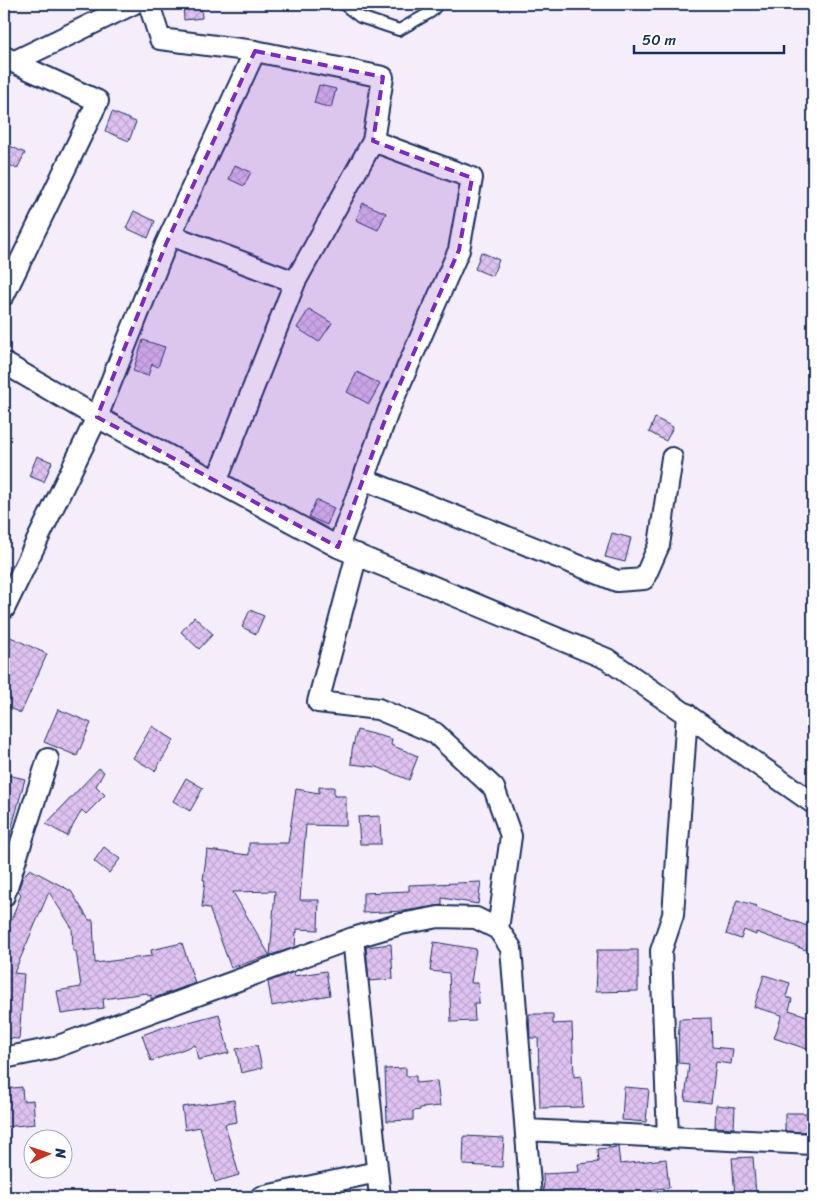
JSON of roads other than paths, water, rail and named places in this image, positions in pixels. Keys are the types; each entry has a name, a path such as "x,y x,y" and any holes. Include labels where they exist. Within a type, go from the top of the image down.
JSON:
{"street":[{"path":"8,59 133,4"},
{"path":"149,4 160,39 255,51 383,77 373,141 295,282 217,480"},
{"path":"4,609 97,417 170,236 255,51"},
{"path":"4,295 98,101 8,59"},
{"path":"338,547 389,409 459,250 472,178 373,141"},
{"path":"170,236 295,282"},
{"path":"4,363 97,417 217,480 338,547 607,658 813,803"},
{"path":"363,479 617,581 644,579 660,544 672,458"},
{"path":"357,554 318,702 378,709 435,733 494,788 511,836 498,929"},
{"path":"668,1138 661,951 673,915 687,714"},
{"path":"4,896 48,758"},
{"path":"4,1058 52,1048 353,938 401,924 439,917 476,918 498,929 511,948 531,1197"},
{"path":"353,938 380,1197"},
{"path":"526,1130 813,1144"},
{"path":"261,1197 377,1172"}],"lane":[{"path":"343,4 360,16 399,30 431,12 438,4"}]}
